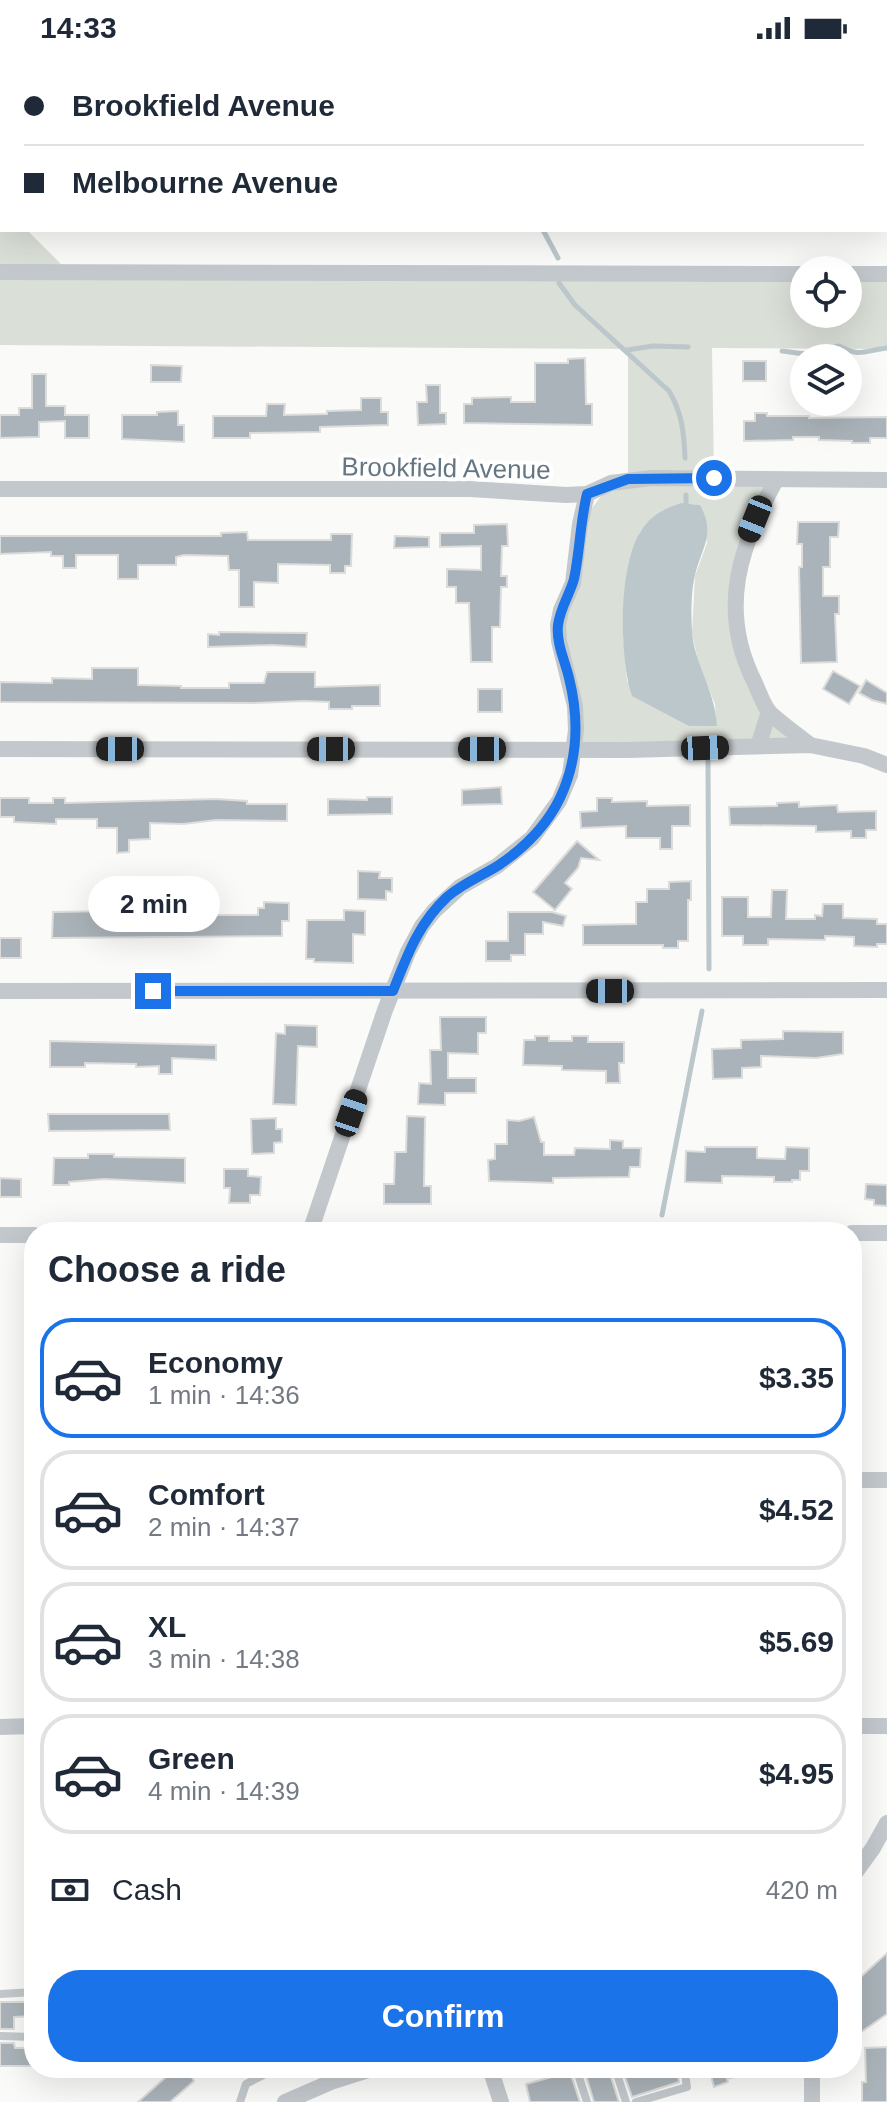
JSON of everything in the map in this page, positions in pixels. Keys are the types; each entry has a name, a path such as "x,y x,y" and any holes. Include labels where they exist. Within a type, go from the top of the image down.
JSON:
{"street":[{"path":"0,272 790,274"},
{"path":"862,274 887,274"},
{"name":"Brookfield Avenue","path":"0,489 470,489 587,494 628,479 887,480"},
{"path":"776,480 745,544 739,566 736,598 741,648 769,712 810,745"},
{"path":"313,1222 408,952 434,911 460,887 514,854 546,821 570,775 576,730 575,706 558,625 573,583 587,494"},
{"path":"758,746 769,712"},
{"path":"0,749 574,750 810,745 864,756 887,765"},
{"path":"0,991 887,990"},
{"path":"862,1233 887,1233"},
{"path":"0,1235 24,1235"},
{"path":"862,1480 887,1480"},
{"path":"0,1727 24,1726"},
{"path":"862,1726 887,1726"},
{"path":"862,1863 887,1823"},
{"path":"285,2102 344,2078"},
{"path":"493,2078 501,2102"},
{"path":"812,2078 812,2102"}],"lane":[{"path":"0,1994 24,1993"},
{"path":"0,2036 24,2037"},
{"path":"240,2102 246,2084 258,2078"},
{"path":"326,2078 331,2082"},
{"path":"579,2078 587,2102"},
{"path":"618,2078 626,2102"},
{"path":"636,2102 687,2087 686,2078"}],"shaded area":[{"path":"0,232 29,232 69,272 790,274 790,328 862,328 862,274 887,274 887,349 862,349 862,344 790,344 790,348 712,348 714,478 776,480 755,519 736,611 769,712 810,745 574,750 559,641 580,524 611,483 628,479 628,349 0,345","holes":["681,503 700,505 707,543 695,576 692,633 699,665 715,704 716,726 689,726 627,681 623,637 630,564 640,532"]},
{"path":"681,503 700,505 707,525 693,588 692,631 696,655 713,700 717,726 689,726 632,696 628,679 623,612 633,547 649,521"}],"building":[{"path":"585,358 586,404 592,404 592,425 464,423 464,404 472,404 472,398 511,397 511,402 535,402 535,363 568,363 568,359"},
{"path":"743,361 766,361 766,381 743,381"},
{"path":"151,365 182,366 181,382 151,382"},
{"path":"32,374 46,374 46,406 65,406 65,415 89,415 89,438 65,438 65,421 39,422 39,437 0,438 0,415 19,415 19,408 32,408"},
{"path":"426,385 440,385 440,413 446,413 446,424 418,425 417,402 427,402"},
{"path":"361,398 381,398 381,412 388,412 388,425 320,427 320,432 250,433 250,438 213,438 213,416 266,416 267,404 285,404 284,415 361,410"},
{"path":"178,411 178,425 184,425 184,442 122,439 122,415 157,415 157,412"},
{"path":"755,413 809,418 887,417 887,438 870,438 870,443 819,440 819,437 744,441 744,421 755,421"},
{"path":"798,522 839,522 838,537 830,537 830,567 823,567 823,596 839,596 839,614 835,614 837,662 801,663 799,567 802,567 802,544 797,544"},
{"path":"507,524 508,546 502,546 501,576 507,576 507,587 501,587 500,627 492,627 492,662 471,662 469,603 456,603 456,587 447,587 447,569 481,570 481,546 440,547 440,533 474,533 474,525"},
{"path":"247,532 248,540 331,540 331,534 352,534 351,566 345,566 345,573 330,573 330,565 278,564 278,583 254,582 254,607 239,607 239,570 229,570 228,556 184,555 176,557 176,565 138,565 138,579 118,579 118,555 76,555 76,568 63,568 63,556 51,556 51,552 0,554 0,536 221,536 221,533"},
{"path":"395,536 429,537 429,547 394,548"},
{"path":"219,632 307,633 306,647 208,647 208,634 219,635"},
{"path":"92,668 138,668 138,685 181,688 229,688 229,683 264,683 267,672 315,672 315,687 380,685 380,706 329,709 329,702 305,701 0,702 0,682 52,683 52,678 92,679"},
{"path":"833,671 860,686 849,704 823,689"},
{"path":"866,680 887,693 887,704 859,693"},
{"path":"478,689 502,689 502,712 478,712"},
{"path":"501,787 502,804 462,805 462,790"},
{"path":"367,797 392,797 392,814 328,815 328,799 367,800"},
{"path":"0,798 29,798 29,803 53,803 53,798 65,798 65,803 216,799 247,801 247,804 287,804 287,821 150,823 150,839 129,840 129,852 117,853 117,828 97,828 97,819 56,819 56,824 14,822 14,817 0,817"},
{"path":"597,798 612,798 612,802 647,801 647,806 690,805 690,826 672,826 672,849 660,849 660,838 626,838 626,826 581,828 580,812 597,811"},
{"path":"799,802 799,807 837,805 838,812 876,811 876,830 866,830 866,838 851,838 851,831 816,832 816,826 730,825 729,807 777,806 777,803"},
{"path":"577,841 599,860 581,858 578,868 565,883 572,889 555,910 533,892"},
{"path":"358,871 380,872 379,878 392,878 392,892 386,891 386,900 358,899"},
{"path":"691,881 688,941 678,941 678,948 663,948 663,945 583,945 583,925 636,924 636,902 647,902 647,889 669,889 669,882"},
{"path":"772,890 787,890 786,919 815,919 815,915 822,916 823,904 843,904 843,918 877,919 877,924 887,924 887,944 854,946 854,937 825,936 825,940 768,939 768,945 743,945 743,936 722,936 722,897 748,897 748,917 771,917"},
{"path":"264,902 289,903 289,921 282,921 282,936 52,938 53,912 112,911 112,916 153,915 153,911 181,910 181,915 258,915 258,908 264,908"},
{"path":"344,910 365,911 365,935 353,934 353,963 306,959 307,920 344,920"},
{"path":"508,912 552,912 566,916 563,926 543,922 543,934 525,934 525,955 511,955 511,961 486,961 486,941 508,941"},
{"path":"0,938 21,938 21,958 0,958"},
{"path":"440,1017 486,1017 486,1033 478,1033 478,1054 448,1053 448,1078 476,1078 476,1093 445,1093 445,1105 418,1104 419,1083 431,1084 430,1050 441,1050"},
{"path":"285,1025 317,1026 317,1047 298,1046 296,1105 273,1104 276,1033 285,1034"},
{"path":"783,1031 843,1032 843,1054 816,1058 761,1056 761,1067 742,1068 742,1078 713,1079 712,1049 741,1048 741,1040 783,1039"},
{"path":"535,1036 549,1036 549,1041 572,1041 572,1036 588,1036 588,1042 624,1042 624,1063 619,1063 620,1083 606,1083 606,1071 523,1065 524,1040 535,1040"},
{"path":"50,1041 216,1045 216,1060 172,1058 172,1074 159,1074 159,1066 136,1067 136,1064 85,1063 85,1067 50,1067"},
{"path":"48,1114 169,1114 170,1130 49,1131"},
{"path":"407,1116 425,1117 424,1186 431,1186 431,1204 384,1204 384,1184 394,1184 395,1152 406,1152"},
{"path":"534,1117 541,1142 544,1142 544,1155 574,1155 575,1148 610,1149 610,1140 623,1141 623,1148 641,1148 640,1167 630,1167 629,1177 553,1178 553,1183 489,1181 488,1160 495,1159 495,1144 507,1144 507,1120"},
{"path":"276,1118 276,1129 282,1129 282,1142 274,1143 274,1153 252,1154 251,1119"},
{"path":"705,1147 757,1147 757,1158 785,1159 786,1147 809,1148 809,1171 800,1171 800,1180 792,1182 774,1182 774,1177 722,1176 722,1183 685,1182 686,1151 705,1152"},
{"path":"88,1154 185,1158 185,1183 104,1179 53,1185 54,1158 88,1158"},
{"path":"224,1169 248,1169 248,1176 261,1177 260,1195 250,1195 250,1203 229,1203 230,1188 224,1188"},
{"path":"0,1178 21,1179 21,1197 0,1197"},
{"path":"866,1184 887,1185 887,1206 874,1205 874,1200 865,1199"},
{"path":"887,1953 887,2014 862,2032 862,1976"},
{"path":"0,2002 24,2002 24,2016 14,2017 14,2029 0,2029"},
{"path":"0,2043 14,2043 15,2048 24,2048 24,2066 0,2066"},
{"path":"887,2047 887,2102 862,2102 862,2082 866,2082 865,2048"},
{"path":"165,2078 192,2078 194,2081 170,2102 138,2102"},
{"path":"548,2078 572,2078 580,2102 530,2102 526,2084"},
{"path":"587,2078 611,2078 619,2102 594,2102"},
{"path":"625,2078 678,2078 679,2082 632,2097"},
{"path":"712,2078 731,2078 727,2079 728,2082 714,2087"}],"waterway":[{"path":"544,232 558,258"},
{"path":"559,283 575,305 669,391 682,423 685,458"},
{"path":"627,350 653,346 688,347"},
{"path":"782,351 805,354 839,346 858,352 887,348"},
{"path":"686,495 686,504"},
{"path":"708,761 709,969"},
{"path":"662,1215 702,1011"}],"route":[{"path":"153,991 393,991 408,952 434,911 460,887 497,866 532,838 559,801 570,775 576,730 575,706 558,625 573,583 587,494 628,479 714,478"}]}
